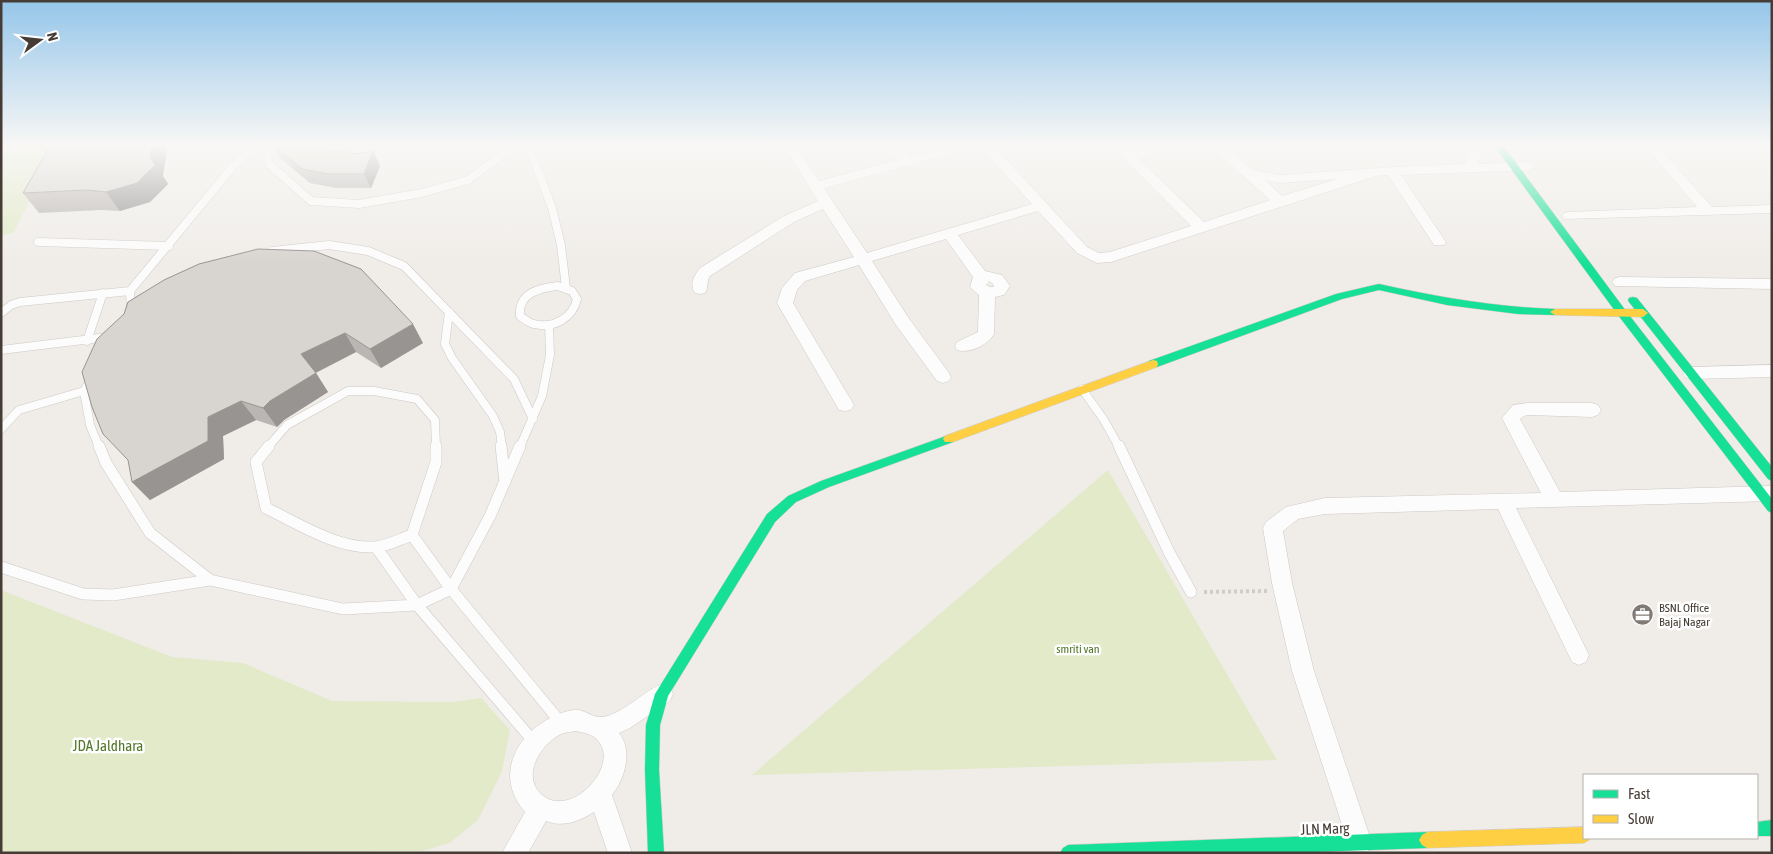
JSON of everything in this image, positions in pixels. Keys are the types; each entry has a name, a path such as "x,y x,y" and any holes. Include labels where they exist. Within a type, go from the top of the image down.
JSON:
{"street":[{"path":"822,184 814,186 902,320 943,377"},
{"path":"1020,184 1082,250 1102,258 1138,249 1334,184"},
{"path":"1156,184 1202,228"},
{"path":"1262,184 1280,201"},
{"path":"1286,184 1299,194"},
{"path":"1401,184 1439,242"},
{"path":"1526,184 1622,313 1768,499"},
{"path":"1684,184 1708,211"},
{"path":"700,289 700,279 705,272 790,219 825,202"},
{"path":"845,405 785,303 790,288 800,277 1040,206"},
{"path":"1566,212 1708,211 1772,208"},
{"path":"1566,212 1580,230"},
{"path":"950,233 984,285 986,334 981,339 962,346"},
{"path":"1617,279 1772,284"},
{"path":"1617,279 1772,476"},
{"path":"656,853 652,770 653,726 662,694 771,518 792,500 825,484 1082,389 1340,296 1374,287 1395,289 1447,302 1518,311 1643,313"},
{"path":"1691,373 1772,371"},
{"path":"1555,501 1511,418 1519,410 1528,409 1592,410"},
{"path":"1360,843 1303,671 1284,591 1273,528 1293,512 1325,506 1768,499"},
{"path":"1504,503 1579,655"},
{"path":"602,728 622,720 662,694"},
{"path":"576,720 590,722 602,728 611,738 616,751 615,766 610,780 600,794 587,805 571,812 554,813 540,809 528,800 522,786 521,771 525,756 534,742 547,730 561,723 576,720"},
{"path":"600,794 620,853"},
{"path":"514,853 540,809"},
{"path":"1758,829 1772,828"},
{"name":"JLN Marg","path":"1068,853 1583,834"}],"lane":[{"path":"131,315 130,291 219,184"},
{"path":"292,184 312,201 359,204 422,193 454,184"},
{"path":"543,184 552,208 561,245 566,288"},
{"path":"38,242 169,246"},
{"path":"263,254 329,245 368,251 404,266 514,379 533,419"},
{"path":"549,287 566,288 577,297 577,304 575,311 560,322 549,325 531,325 520,316 518,310 520,304 531,293 549,287"},
{"path":"1,313 11,305 20,302 130,291"},
{"path":"87,341 103,293"},
{"path":"449,312 445,344 452,358 493,416 500,432 505,482"},
{"path":"1,567 82,594 113,595 210,580 343,609 417,605 451,589 490,516 542,396 550,355 549,325"},
{"path":"1,350 87,341 115,336 111,343"},
{"path":"98,367 84,391 90,425 106,463 150,533 210,580"},
{"path":"1082,389 1110,428 1170,557 1191,592"},
{"path":"1,429 19,410 84,391"},
{"path":"348,391 374,391 417,399 436,420 436,462 412,535 376,547 354,547 301,525 266,508 256,462 288,425 348,391"},
{"path":"412,535 451,589 561,723"},
{"path":"376,547 417,605 534,742"}],"path":[{"path":"1191,592 1284,591"}],"green space":[{"path":"1,184 39,184 13,233 1,235"},
{"name":"smriti van","path":"1108,470 1277,760 752,775"},
{"name":"JDA Jaldhara","path":"1,590 172,657 243,663 332,701 452,702 481,698 510,730 502,771 478,820 450,843 422,851 1,853"}],"building":[{"path":"28,184 134,184 106,192 87,190 23,193"},
{"path":"258,249 314,251 361,269 413,324 370,349 345,333 301,354 316,373 270,401 263,408 241,401 208,417 208,441 132,482 128,460 103,434 92,407 82,372 97,339 124,314 128,302 164,280 199,264"}],"traffic: fast":[{"path":"1526,184 1622,313 1772,508"},
{"path":"1153,364 1340,296 1379,287 1447,302 1518,311 1555,312"},
{"path":"1633,300 1772,476"},
{"path":"656,853 652,770 653,725 662,694 771,518 792,499 825,484 949,439"},
{"path":"1758,829 1772,828"},
{"path":"1068,853 1427,840"}],"traffic: slow":[{"path":"1555,312 1643,313"},
{"path":"949,439 1153,364"},
{"path":"1427,840 1583,835"}],"place":[{"name":"BSNL Office Bajaj Nagar","path":"1643,615"}]}
